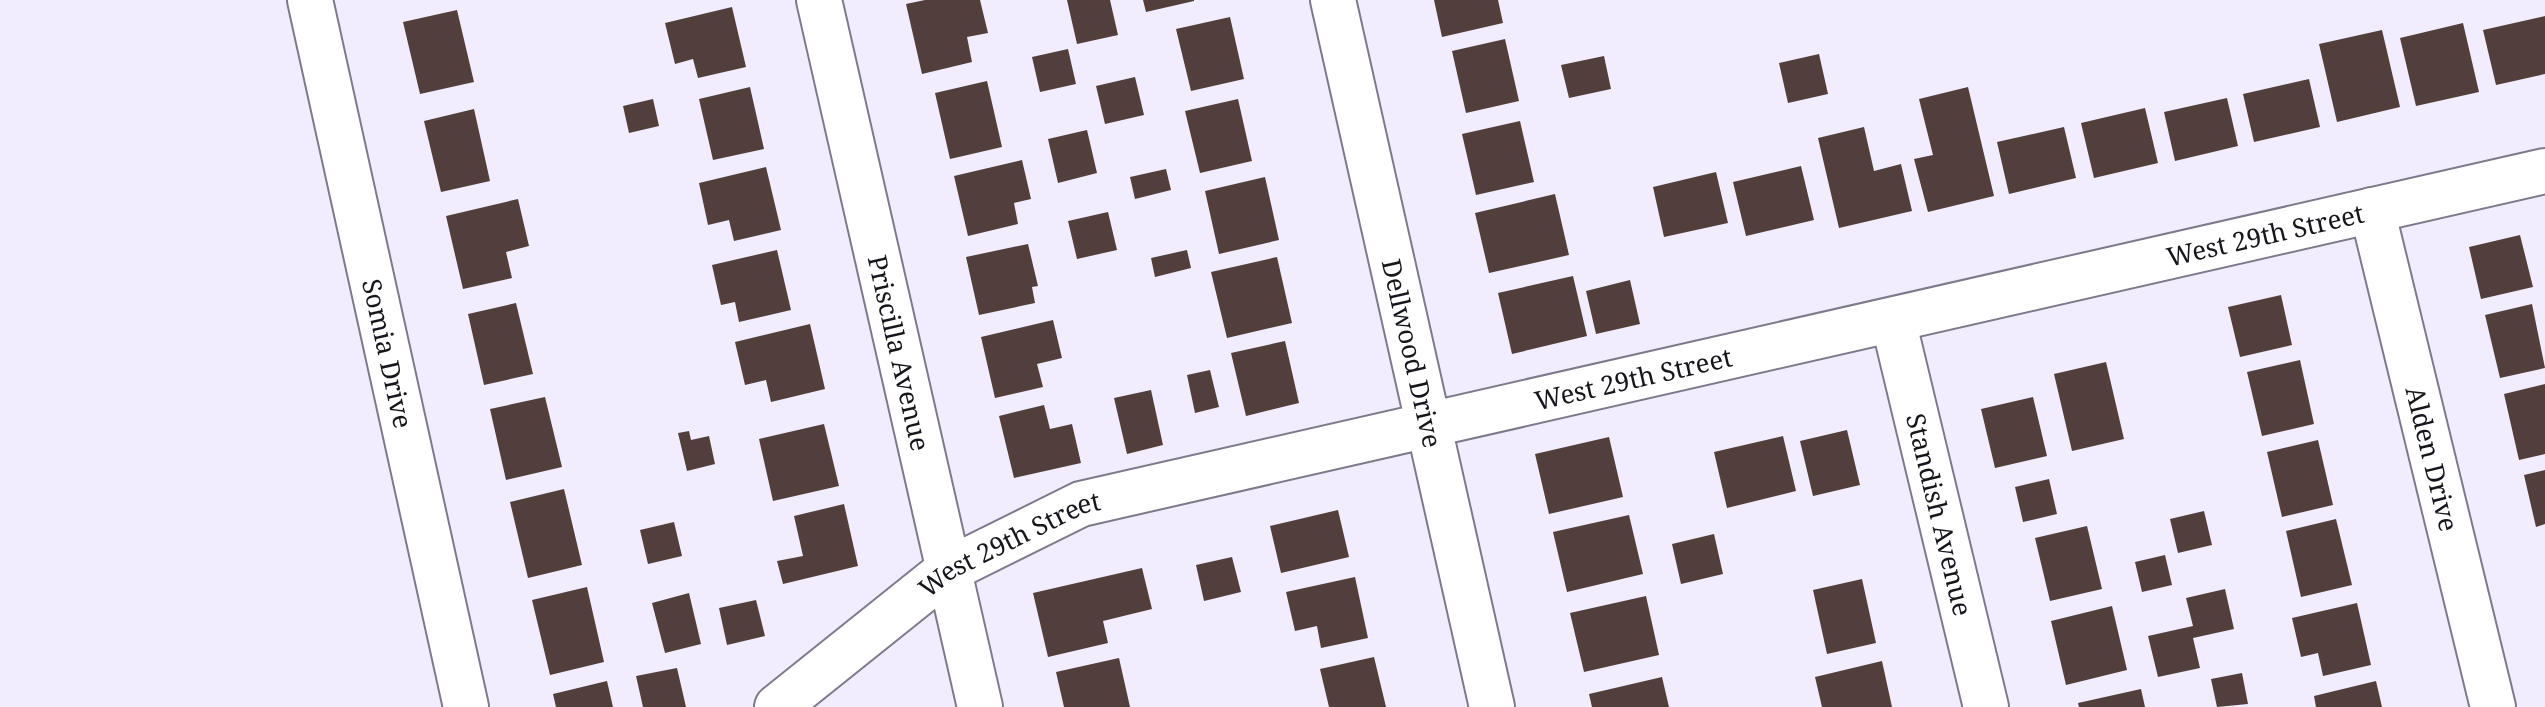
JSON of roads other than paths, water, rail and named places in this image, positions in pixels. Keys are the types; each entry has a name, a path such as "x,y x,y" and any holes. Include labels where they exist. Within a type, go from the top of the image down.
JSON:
{"street":[{"name":"Somia Drive","path":"310,0 466,707"},
{"name":"Priscilla Avenue","path":"819,0 980,707"},
{"name":"Dellwood Drive","path":"1333,0 1492,707"},
{"name":"West 29th Street","path":"777,707 948,570 1081,504 2545,171"},
{"name":"Alden Drive","path":"2372,210 2493,707"},
{"name":"Standish Avenue","path":"1893,320 1986,707"}]}
